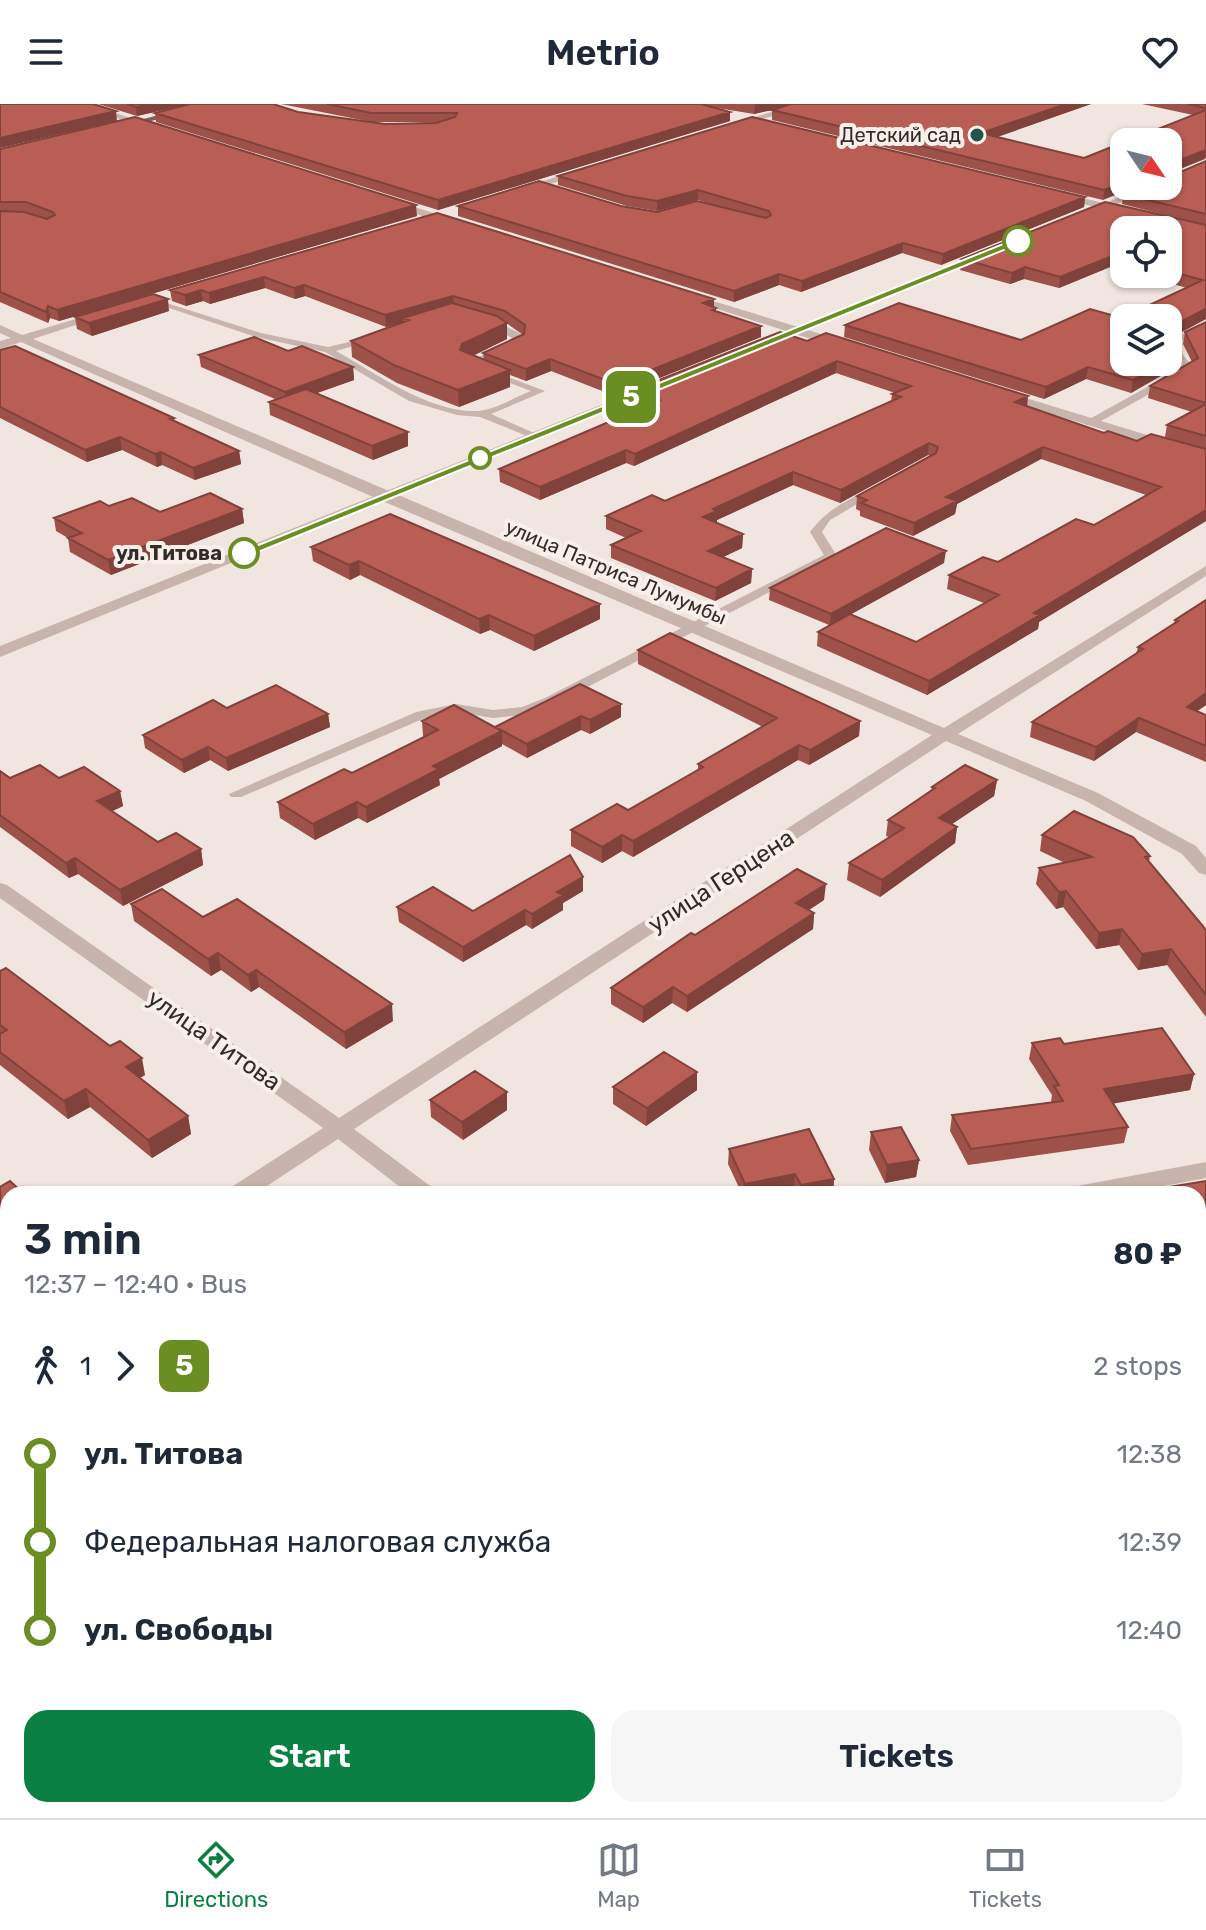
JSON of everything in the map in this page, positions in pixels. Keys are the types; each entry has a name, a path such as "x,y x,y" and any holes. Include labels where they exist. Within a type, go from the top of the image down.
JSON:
{"main road":[{"path":"106,129 213,104"}],"street":[{"path":"79,104 166,131"},
{"path":"721,130 805,104"},
{"path":"724,114 767,124"},
{"path":"509,194 600,166"},
{"path":"1042,191 1130,212"},
{"path":"376,198 466,226"},
{"path":"1070,220 1119,200"},
{"path":"421,221 450,212"},
{"path":"754,348 1001,248"},
{"path":"676,292 855,349"},
{"path":"140,304 169,295"},
{"path":"0,345 110,312"},
{"name":"улица Патриса Лумумбы","path":"0,329 385,497 1092,797 1198,849 1206,869"},
{"path":"0,652 667,383"},
{"path":"987,390 1206,457"},
{"name":"улица Герцена","path":"251,1186 943,736 1206,570"},
{"name":"улица Титова","path":"0,889 341,1130 414,1186"},
{"path":"1120,1186 1206,1170"}],"lane":[{"path":"539,185 551,188"},
{"path":"154,300 259,335 328,350 413,399 457,412 482,414 536,436"},
{"path":"475,317 502,327 520,341 467,365 540,391 482,414"},
{"path":"1090,423 1189,368 1178,356 1174,341 1206,325"},
{"path":"328,350 379,335"},
{"path":"236,794 421,715 456,708 493,714 524,711 550,701 831,556 816,532 826,518 883,486"}],"building":[{"path":"0,104 93,104 116,111 0,138"},
{"path":"190,104 273,104 298,112 385,124 436,123 455,117 457,113 371,113 327,104 701,104 730,112 438,200 155,113"},
{"path":"791,104 1066,104 981,133 1084,158 1110,148 1110,188 1104,190 772,110"},
{"path":"1206,110 1206,150 1182,159 1182,128 1160,128"},
{"path":"135,117 416,205 57,310 48,306 46,312 0,292 0,211 24,212 47,219 55,215 26,202 0,202 0,149"},
{"path":"752,117 1085,197 943,254 903,243 802,281 779,274 734,291 458,206 539,181 621,206 657,212 697,201 766,218 771,215 769,211 698,190 657,201 627,196 558,176"},
{"path":"1206,161 1206,214 1148,200 1182,200 1182,171"},
{"path":"1105,202 1166,216 1110,216 1110,257 1060,277 1025,267 1012,273 962,259"},
{"path":"437,213 714,299 703,303 716,308 712,310 761,326 616,384 550,359 526,369 483,353 524,334 525,325 505,311 453,296 385,315 304,285 294,288 264,277 209,293 201,290 185,295 170,290"},
{"path":"1182,220 1206,225 1206,309 1182,321 1182,304 1152,304 1203,280 1182,275"},
{"path":"153,294 168,299 89,323 75,317"},
{"path":"452,303 497,316 507,323 462,344 460,350 510,370 458,390 396,366 351,341 409,320 403,318"},
{"path":"899,303 1021,340 1090,309 1110,315 1110,373 1088,367 1046,387 845,325"},
{"path":"1206,322 1206,403 1150,386 1167,376 1182,376 1182,367 1198,358 1185,332"},
{"path":"780,332 807,341 826,333 1028,396 1015,402 1104,433 1108,431 1137,441 1151,434 1206,449 1206,510 1034,613 1040,615 929,681 818,632 850,614 916,642 999,595 949,575 983,557 998,562 1076,519 1094,525 1161,487 1043,447 946,497 957,501 914,523 861,503 867,500 857,496 936,453 938,447 929,443 841,490 793,472 713,509 717,511 703,517 743,534 708,551 752,569 716,588 611,545 641,531 606,516 652,495 665,501 901,397 892,394 911,386 837,361 635,454 626,450 540,487 499,469 660,400 634,390"},
{"path":"254,337 288,351 302,346 353,367 285,392 199,355"},
{"path":"15,346 239,451 193,468 120,437 85,450 0,407 0,350"},
{"path":"1119,376 1141,376 1133,380"},
{"path":"306,389 408,432 372,446 269,402"},
{"path":"1206,404 1206,436 1167,425"},
{"path":"210,493 242,509 108,560 68,538 82,533 54,518 100,501 109,506 132,498 160,512"},
{"path":"390,514 600,604 534,636 489,615 479,619 359,561 349,565 311,547"},
{"path":"886,528 946,551 831,614 770,588"},
{"path":"1206,600 1206,693 1187,707 1206,715 1206,746 1139,718 1096,747 1032,722 1143,649 1138,647"},
{"path":"670,633 860,721 810,750 799,745 633,841 622,835 602,847 571,830 617,804 628,810 703,767 698,764 777,718 638,650"},
{"path":"580,684 621,704 590,720 581,716 527,744 495,727"},
{"path":"276,685 328,714 226,758 208,747 182,760 143,735 213,700 227,708"},
{"path":"454,705 502,731 433,766 439,769 366,807 357,802 313,824 278,802 344,769 352,773 438,730 422,721"},
{"path":"40,765 59,778 84,767 120,791 97,801 158,842 176,833 201,849 120,890 75,858 66,863 0,815 0,771 10,778"},
{"path":"965,765 997,780 939,818 957,827 882,880 849,863 904,828 888,820"},
{"path":"1074,811 1133,837 1150,856 1145,857 1203,926 1206,931 1206,995 1171,949 1142,954 1122,929 1099,933 1066,891 1059,892 1039,868 1092,857 1042,835"},
{"path":"570,855 583,877 557,892 563,895 532,914 525,910 463,947 397,907 433,887 473,911"},
{"path":"797,869 826,884 796,903 814,913 687,996 673,987 643,1007 611,988 691,933 695,935"},
{"path":"162,889 203,917 237,899 392,1004 344,1032 256,970 248,975 218,953 208,959 131,904"},
{"path":"6,968 110,1046 120,1041 142,1058 126,1067 188,1116 148,1140 86,1089 64,1101 0,1052 0,1034 7,1030 0,1025 0,971"},
{"path":"1162,1028 1194,1074 1104,1089 1128,1127 971,1149 952,1115 1063,1101 1054,1086 1059,1085 1032,1043 1060,1038 1064,1044"},
{"path":"664,1052 697,1072 647,1108 613,1087"},
{"path":"475,1071 507,1092 462,1122 430,1100"},
{"path":"901,1127 919,1160 887,1165 871,1132"},
{"path":"809,1129 834,1179 801,1185 795,1174 745,1184 729,1149"},
{"path":"1206,1181 1206,1186 1175,1186"}],"bus line":[{"name":"5","path":"244,553 1018,241"}],"place":[{"name":"Детский сад","path":"977,135"},
{"name":"ул. Титова","path":"244,553"}]}
